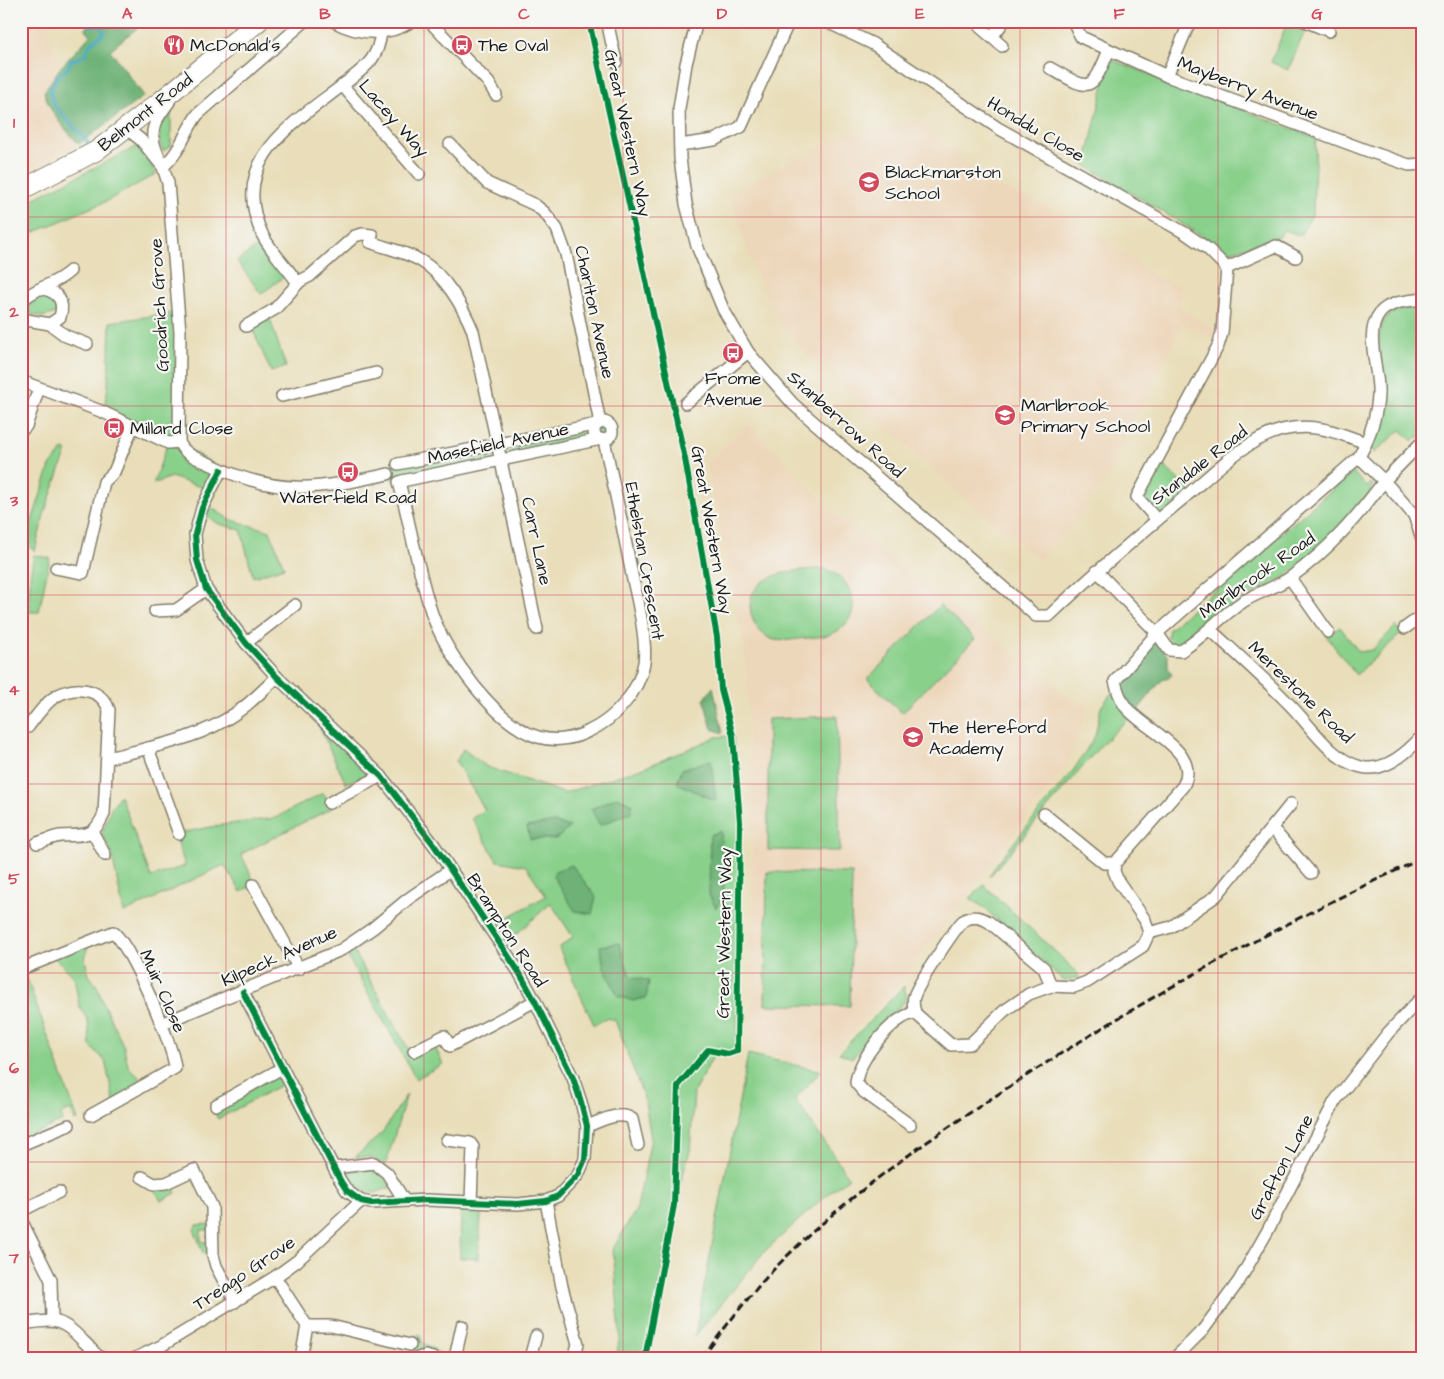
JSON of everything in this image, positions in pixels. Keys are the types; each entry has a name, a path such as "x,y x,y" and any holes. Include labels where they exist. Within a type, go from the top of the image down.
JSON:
{"highway":[{"name":"Belmont Road","path":"21,190 96,151 190,78 259,21"}],"street":[{"path":"163,168 178,152 186,133 198,114 305,21"},
{"path":"333,21 360,31 381,32 393,30 412,21"},
{"path":"429,21 488,82 496,95"},
{"path":"607,21 616,62"},
{"name":"Stanberrow Road","path":"697,21 686,64 680,109 680,145 686,204 697,246 723,309 748,352 793,404 1036,616 1049,616 1097,571"},
{"path":"680,145 714,140 741,127 789,21"},
{"name":"Honddu Close","path":"825,21 873,44 998,128 1185,233 1208,249 1227,268"},
{"path":"992,37 1004,21"},
{"name":"Mayberry Avenue","path":"1072,21 1081,37 1167,76 1371,152 1409,165 1423,164"},
{"path":"1167,76 1190,21"},
{"path":"1305,21 1328,26"},
{"path":"980,27 1002,46"},
{"path":"246,326 275,309 300,281 295,279 264,238 260,227 254,198 256,169 261,158 277,137 373,59 380,44 381,32"},
{"path":"1050,68 1080,85 1086,86 1094,83 1109,50"},
{"name":"Goodrich Grove","path":"179,442 180,332 168,183 154,146 153,126 156,118 190,78"},
{"name":"Lacey Way","path":"342,85 419,174"},
{"name":"Goodrich Grove","path":"126,128 141,140 163,168"},
{"name":"Charlton Avenue","path":"450,144 487,183 535,205 545,213 557,229 566,254 599,423 594,432 603,440"},
{"name":"Carr Lane","path":"300,281 310,276 355,236 362,234 421,261 444,282 466,314 474,331 537,629"},
{"path":"1157,520 1137,497 1218,346 1222,334 1227,268 1276,246 1296,257"},
{"path":"21,301 32,292 55,283 70,271"},
{"path":"43,288 53,291 62,302 60,317 50,324"},
{"name":"Marlbrook Road","path":"1419,445 1384,481 1359,514 1327,548 1290,578 1244,601 1214,622 1209,631 1203,633 1181,651 1169,650 1157,633 1359,457 1366,443 1378,395 1373,335 1376,321 1381,312 1391,304 1423,299"},
{"path":"21,319 50,324 66,336 87,344"},
{"path":"686,403 748,352"},
{"path":"282,396 376,373"},
{"path":"21,381 88,406 168,443 179,442 182,449 189,454 221,470 262,484 287,488 340,485 388,474"},
{"path":"21,431 26,426 39,388"},
{"name":"Masefield Avenue","path":"398,464 599,423"},
{"path":"56,568 83,573 104,482 114,472 134,426"},
{"name":"Standale Road","path":"1097,571 1232,457 1258,439 1281,430 1309,426 1327,428 1366,443"},
{"name":"Masefield Avenue","path":"400,481 603,440"},
{"name":"Ethelstan Crescent","path":"400,481 432,614 448,652 483,697 512,723 538,737 560,739 578,736 600,726 620,709 634,690 644,662 640,613 603,440"},
{"path":"1359,457 1384,481 1414,515 1423,542"},
{"path":"398,464 406,470 405,477 400,481 393,481 388,474 391,466 398,464"},
{"name":"Brampton Road","path":"221,470 202,508 195,534 197,560 206,589 246,643 277,677 381,776 434,845 535,1001 573,1078 582,1102 586,1126 585,1159 578,1175 558,1196 546,1201 518,1204 404,1200 382,1203 361,1202"},
{"path":"1051,986 1044,968 989,922 981,918 972,918 963,921 953,933 914,995 915,1013 951,1045 961,1046 970,1044 979,1038 1014,1003 1029,994 1051,986 1074,987 1087,982 1142,946 1149,933 1145,920 1118,880 1114,871 1115,863 1187,779 1188,768 1183,758 1126,708 1119,695 1115,681 1157,633 1097,571"},
{"path":"1290,578 1328,632"},
{"path":"155,611 176,610 206,589"},
{"path":"246,643 295,605"},
{"path":"1405,628 1423,615"},
{"name":"Merestone Road","path":"1209,631 1215,634 1291,705 1331,750 1348,762 1371,768 1383,766 1400,757 1423,736"},
{"path":"108,758 188,736 236,713 277,677"},
{"path":"28,727 52,700 76,690 94,692 102,697 109,710 104,814 93,833 76,836 58,836 38,843"},
{"path":"148,748 179,834"},
{"path":"329,803 381,776"},
{"path":"1149,933 1171,927 1216,896 1291,804"},
{"path":"1044,814 1104,863 1115,863"},
{"path":"1272,828 1311,873"},
{"path":"93,833 105,855"},
{"name":"Kilpeck Avenue","path":"161,1024 299,969 352,943 408,899 450,870"},
{"path":"253,885 299,969"},
{"name":"Muir Close","path":"24,968 112,932 116,934 132,960 161,1024 175,1068 91,1115"},
{"path":"243,992 334,1168 347,1190 361,1202"},
{"name":"Grafton Lane","path":"1174,1358 1203,1330 1239,1281 1267,1232 1335,1101 1388,1033 1423,996"},
{"path":"414,1051 444,1036 450,1046 535,1001"},
{"path":"910,1125 864,1092 856,1083 860,1066 896,1020 907,1014 915,1013"},
{"path":"216,1105 282,1068"},
{"path":"586,1126 621,1115 628,1116 632,1119 638,1145"},
{"path":"21,1146 70,1125"},
{"path":"448,1140 470,1143 472,1147 471,1202"},
{"path":"334,1168 374,1164 387,1173 404,1200"},
{"path":"142,1176 154,1184 166,1182 194,1170 212,1207 213,1255 216,1266 235,1302"},
{"path":"21,1211 59,1192"},
{"path":"546,1201 562,1287 578,1344 574,1358"},
{"name":"Treago Grove","path":"136,1358 155,1354 275,1277 297,1261 361,1202"},
{"path":"21,1220 51,1280 52,1321"},
{"path":"275,1277 307,1326 301,1358"},
{"path":"21,1324 52,1321 67,1325 102,1358"},
{"path":"307,1326 331,1326 410,1345"},
{"path":"455,1358 462,1326"},
{"path":"530,1358 536,1336"},
{"path":"418,1358 425,1356 433,1358"}],"shaded area":[{"path":"21,21 45,21 47,25 60,68 49,82 56,119 79,144 21,174"},
{"name":"Marlbrook Primary School","path":"912,121 929,129 989,183 1068,215 1159,278 1181,287 1180,309 1219,331 1217,340 1183,324 1107,475 1077,521 1039,560 963,497 806,354 774,314 753,267 741,231 731,195 753,181 839,137"},
{"name":"The Hereford Academy","path":"749,423 832,511 1079,705 1087,701 1087,709 1068,764 899,984 829,1058 817,1065 802,1064 752,1048 752,800 745,652 706,463"}],"green space":[{"path":"97,21 146,21 110,50 144,96 79,144 54,114 44,92 60,68 90,36 85,28"},
{"path":"1287,23 1305,31 1288,70 1271,62"},
{"path":"1110,59 1316,138 1313,213 1300,235 1283,230 1280,236 1229,252 1085,165"},
{"path":"171,111 171,146 163,151 159,134 163,120"},
{"path":"140,145 156,174 107,201 21,238 21,205"},
{"path":"261,244 285,276 261,294 237,261"},
{"path":"40,294 54,297 58,307 57,313 42,317 31,314 28,308 31,300"},
{"path":"1423,307 1423,437 1417,437 1412,441 1401,430 1374,453 1371,447 1377,433 1384,401 1379,342 1382,325 1386,318 1394,312"},
{"path":"179,312 179,442 221,470 210,490 171,477 153,484 168,443 103,412 108,387 110,322"},
{"path":"270,319 286,367 271,372 252,328"},
{"path":"600,423 609,424 612,433 607,439 399,482 391,479 389,469 395,464"},
{"path":"63,450 67,451 45,511 35,551 27,546 26,539 50,466"},
{"path":"1157,459 1191,492 1157,520 1137,497"},
{"path":"1353,472 1366,487 1374,481 1369,494 1324,544 1288,575 1212,616 1181,645 1173,645 1167,638 1169,629"},
{"path":"204,503 229,519 270,531 284,567 253,577 241,530 219,524 200,512"},
{"path":"34,555 50,558 39,612 21,612 21,606 29,605 30,575"},
{"path":"825,569 842,579 852,596 852,614 847,623 835,633 819,637 777,640 771,639 761,632 754,622 751,613 751,600 755,589 774,576 787,572"},
{"path":"940,605 975,639 902,713 867,679"},
{"path":"1396,626 1402,633 1356,675 1326,636 1340,627 1359,652 1372,650"},
{"path":"1155,642 1168,656 1168,668 1172,675 1161,681 1137,711 1129,705 1119,682"},
{"path":"713,687 723,733 712,729 704,700"},
{"path":"1113,691 1130,717 1102,744 989,877 998,862 1075,768 1095,736 1101,707"},
{"path":"837,716 840,851 768,850 768,719"},
{"path":"318,724 368,773 346,784"},
{"path":"733,736 740,822 737,1051 728,1054 716,1051 694,1092 690,1151 674,1205 645,1358 616,1358 620,1335 613,1249 637,1208 651,1139 645,1101 615,1020 607,1018 594,1025 559,948 573,937 551,903 502,947 489,928 546,896 526,866 497,861 472,818 485,810 456,762 463,749 487,767 564,793 646,767 716,737"},
{"path":"711,760 716,801 677,783 682,769"},
{"path":"323,793 332,808 241,854 255,884 241,892 224,865 124,913 111,851 102,834 111,808 120,795 151,877 185,866 175,834 221,825 275,818"},
{"path":"617,797 633,804 630,813 600,825 591,809"},
{"path":"553,822 570,827 556,839 530,839 527,827"},
{"path":"721,831 724,895 716,908 709,895 710,835"},
{"path":"572,865 596,897 592,914 575,911 553,876 555,871"},
{"path":"767,872 852,873 850,1006 765,1005"},
{"path":"984,885 1077,972 1079,978 1064,981 983,907 970,898"},
{"path":"88,942 85,960 89,975 97,986 124,1047 128,1066 146,1084 114,1102 105,1061 90,1046 88,1021 79,1005 74,977 53,956"},
{"path":"619,943 630,976 649,981 646,998 633,1001 618,996 604,968 600,946"},
{"path":"355,953 411,1054 434,1045 443,1064 416,1079 348,957"},
{"path":"21,962 78,1120 75,1121 71,1110 61,1114 63,1121 21,1139"},
{"path":"904,986 907,998 852,1058 839,1053"},
{"path":"748,1054 821,1071 795,1099 849,1178 822,1199 765,1251 695,1336"},
{"path":"276,1075 281,1085 218,1119 213,1109"},
{"path":"407,1094 385,1167 371,1157 355,1157 382,1133"},
{"path":"368,1168 377,1170 392,1187 375,1193 356,1189 345,1172"},
{"path":"170,1182 176,1193 161,1201 155,1190"},
{"path":"461,1201 482,1202 478,1259 460,1258"},
{"path":"209,1224 209,1230 201,1230 201,1241 208,1243 210,1260 203,1253 194,1229 197,1225"},
{"path":"420,1334 422,1342 445,1356 444,1358 430,1352 416,1354 413,1350 415,1337"}],"waterway":[{"path":"87,21 90,26 101,25 104,33 90,44 85,55 70,61 67,70 58,75 50,90 54,105 89,144"}],"railway":[{"path":"702,1358 758,1287 806,1238 867,1187 930,1140 1076,1044 1173,986 1271,932 1423,858"}],"cycle path":[{"name":"Great Western Way","path":"589,21 685,459 717,637 721,690 733,736 740,822 737,1051 728,1054 708,1050 678,1086 674,1205 645,1358"},
{"path":"221,470 202,508 195,534 197,560 206,589 246,643 277,677 381,776 434,845 519,972 573,1078 581,1102 587,1126 585,1159 578,1175 558,1196 546,1201 518,1204 426,1200 371,1203 361,1201 347,1191 340,1180 243,992"}],"place":[{"name":"McDonald's","path":"174,45"},
{"name":"The Oval","path":"462,45"},
{"name":"Blackmarston School","path":"869,182"},
{"name":"Frome Avenue","path":"733,353"},
{"name":"Marlbrook Primary School","path":"1005,415"},
{"name":"Millard Close","path":"114,428"},
{"name":"Waterfield Road","path":"348,472"},
{"name":"The Hereford Academy","path":"913,737"}]}
